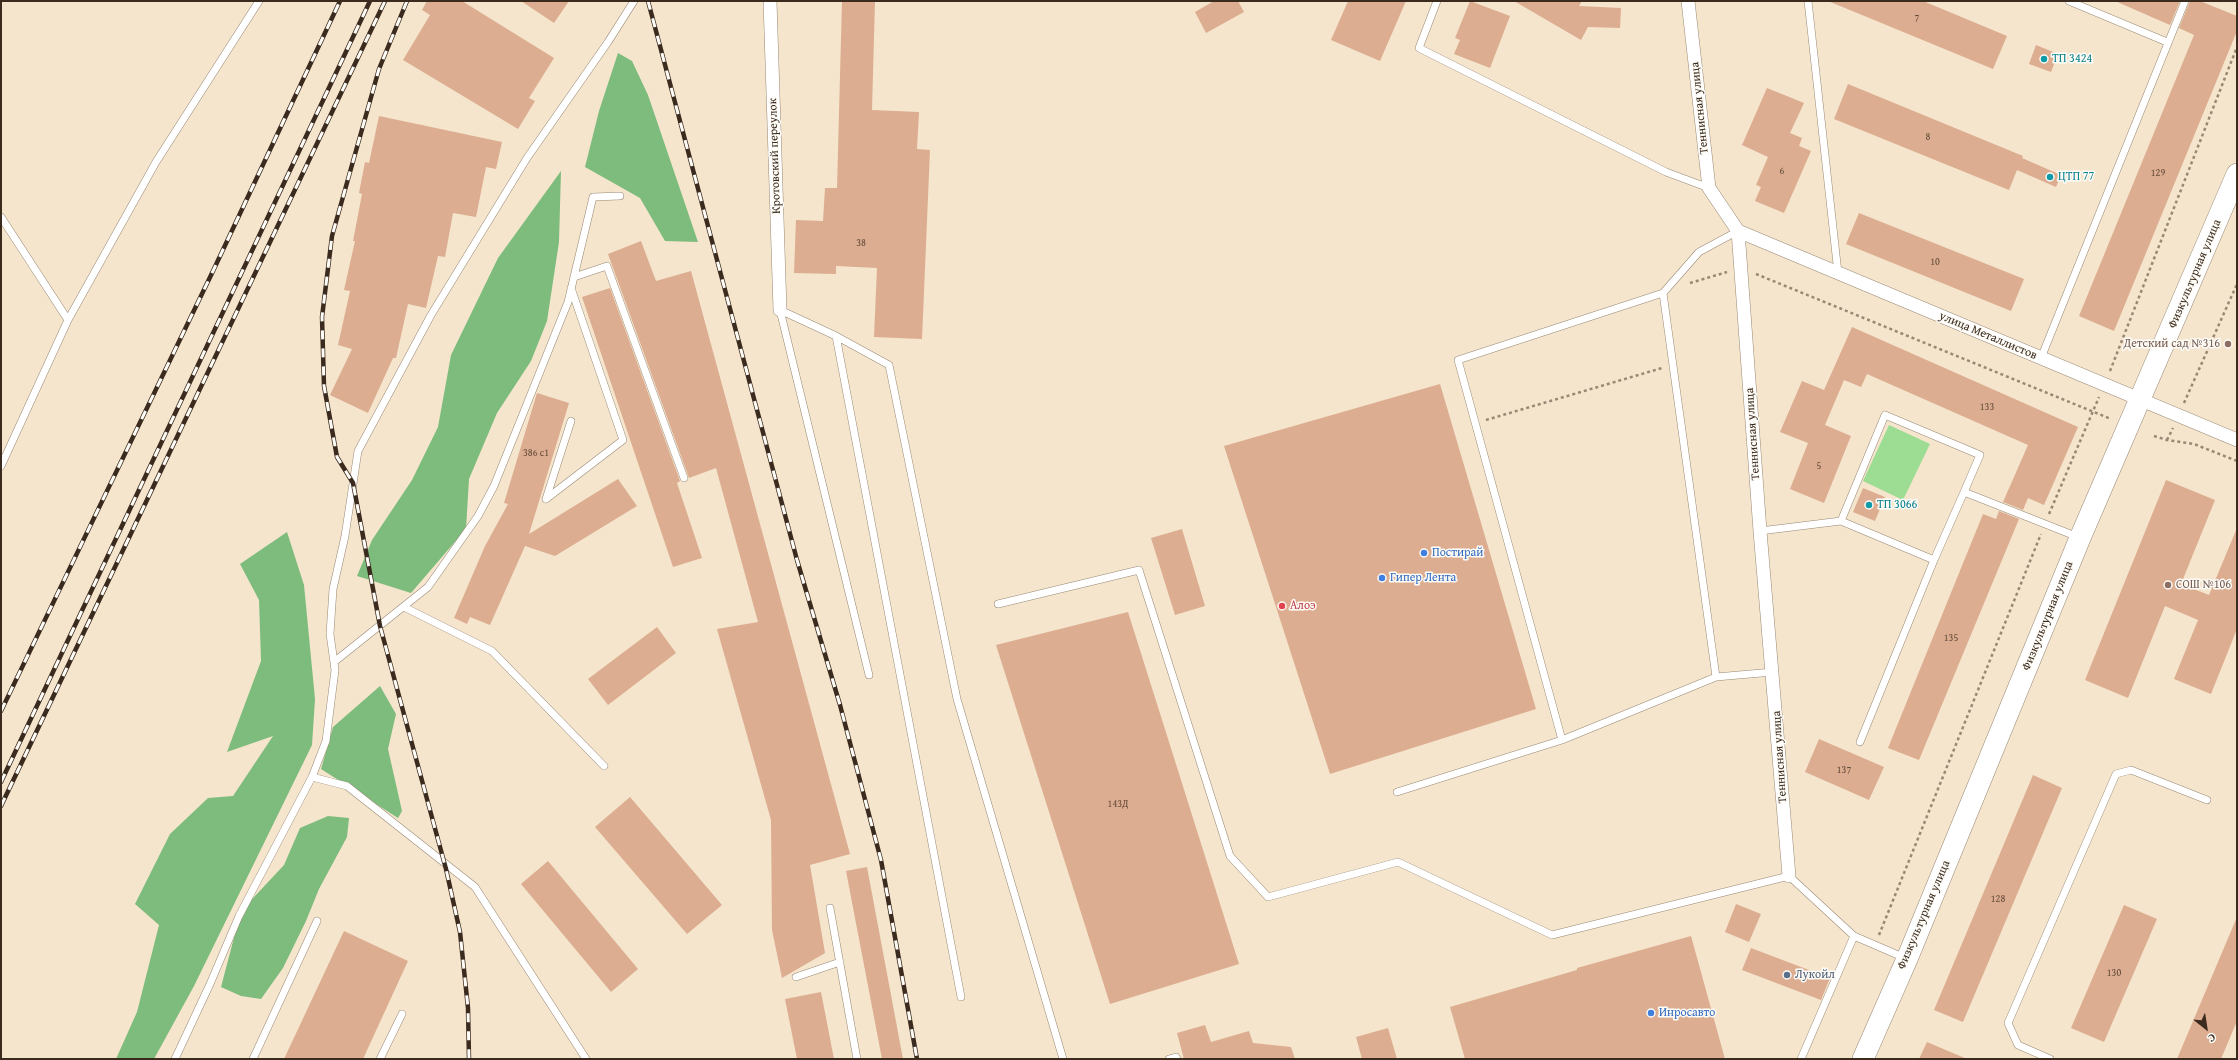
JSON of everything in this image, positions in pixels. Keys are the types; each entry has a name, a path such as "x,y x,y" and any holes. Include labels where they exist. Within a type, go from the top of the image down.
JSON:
{"main road":[{"name":"Физкультурная улица","path":"1862,1059 1907,959 2080,538 2141,400 2237,174"}],"street":[{"name":"Кротовский переулок","path":"770,1 780,310"},
{"name":"Теннисная улица","path":"1688,1 1709,188 1738,231 1760,532 1789,876"},
{"name":"улица Металлистов","path":"1738,231 2237,440"}],"lane":[{"path":"1,466 68,320 156,162 259,1"},
{"path":"175,1059 239,916 312,777 326,741 335,670 330,634 333,589 345,536 358,451 432,315 528,158 608,42 634,1"},
{"path":"1438,1 1419,48 1666,172 1709,188"},
{"path":"1808,1 1838,273"},
{"path":"2069,1 2167,42"},
{"path":"2041,358 2167,42 2185,1"},
{"path":"334,662 428,587 478,516 497,478 568,302 593,197 620,196"},
{"path":"1,217 68,320"},
{"path":"1562,740 1458,360 1663,292 1699,252 1738,231"},
{"path":"574,277 607,266 684,478"},
{"path":"571,288 623,440 546,499 571,421"},
{"path":"1663,292 1716,677"},
{"path":"780,310 836,336 889,365 957,699 1063,1059"},
{"path":"780,310 868,675"},
{"path":"836,336 961,997"},
{"path":"1841,521 1885,415 1980,455 1934,560 1860,742"},
{"path":"1964,492 2080,538"},
{"path":"1760,532 1841,521 1934,560"},
{"path":"998,604 1139,570 1230,856 1268,897 1398,862 1552,935 1789,876 1854,936 1907,959"},
{"path":"404,607 492,651 604,766"},
{"path":"1398,792 1562,740 1716,677 1773,672"},
{"path":"2050,1059 2018,1045 2008,1023 2116,774 2131,770 2207,800"},
{"path":"312,777 347,786 475,887 586,1059"},
{"path":"830,908 857,1059"},
{"path":"253,1059 317,921"},
{"path":"1801,1059 1854,936"},
{"path":"796,977 840,962"},
{"path":"380,1059 402,1014"},
{"path":"1169,1059 1176,1057 1177,1059"}],"path":[{"path":"1875,945 2045,524 2104,385 2237,47"},
{"path":"1687,284 1692,281 1741,268 2113,420"},
{"path":"2184,403 2237,284"},
{"path":"1476,423 1673,365"},
{"path":"2167,440 2175,423"},
{"path":"2154,436 2167,440 2194,444 2237,461"}],"green space":[{"path":"618,53 632,61 648,95 698,242 665,241 640,198 585,167 599,111"},
{"path":"561,171 559,242 547,321 531,361 497,413 469,479 466,529 411,593 357,576 372,540 412,480 438,427 451,355 498,258"},
{"path":"1889,425 1930,444 1903,500 1863,481"},
{"path":"287,532 304,585 315,699 312,745 194,986 154,1059 116,1059 137,1012 159,925 135,904 170,834 208,798 233,796 273,736 227,752 261,661 259,600 240,564"},
{"path":"380,686 396,714 388,749 402,811 398,818 321,769 333,727"},
{"path":"328,816 349,818 347,837 319,889 306,921 283,968 261,999 241,996 221,987 241,911 284,865 300,828"}],"building":[{"path":"427,1 462,1 554,58 529,98 535,101 518,129 403,60 430,15 422,10"},
{"path":"521,1 569,1 554,23"},
{"path":"842,1 875,1 872,110 919,112 917,149 930,150 922,339 874,337 877,268 836,266 836,274 794,273 796,220 823,221 825,188 837,188"},
{"path":"1214,1 1238,1 1244,12 1206,33 1195,12"},
{"path":"1348,1 1406,1 1380,61 1331,40"},
{"path":"1470,1 1510,16 1490,68 1454,54 1460,40 1455,38"},
{"path":"1514,1 1582,1 1579,6 1621,8 1620,28 1588,27 1581,40"},
{"path":"1828,1 1923,1 2007,36 1993,69"},
{"path":"2115,1 2180,1 2170,25"},
{"path":"2190,1 2200,1 2237,16 2237,31 2114,331 2079,316 2194,35 2179,28"},
{"name":"ТП 3424","path":"2036,45 2058,54 2051,72 2029,64"},
{"path":"1848,84 2023,156 2022,158 2061,175 2056,187 2017,170 2009,190 1834,119"},
{"path":"1767,88 1804,103 1790,133 1802,138 1799,146 1811,151 1784,213 1755,201 1761,187 1756,185 1768,157 1742,145"},
{"path":"379,116 502,142 496,169 486,167 476,217 453,213 445,257 438,256 426,308 408,304 396,358 393,358 368,413 330,395 352,349 338,345 350,291 344,290 355,241 353,241 362,194 359,193 365,162 369,163"},
{"path":"1859,213 2024,279 2011,311 1846,244"},
{"path":"641,241 656,281 691,271 850,854 810,865 825,953 782,978 772,930 771,820 717,629 758,622 716,468 689,478 608,254"},
{"path":"610,288 680,481 677,483 702,558 673,567 582,297"},
{"path":"1852,327 2078,427 2044,505 2028,498 2023,510 2003,502 2028,445 1867,374 1861,387 1844,380 1825,425 1851,436 1824,503 1790,489 1808,443 1780,432 1802,381 1824,390"},
{"name":"Гипер Лента","path":"1440,384 1536,709 1330,774 1224,446"},
{"path":"537,393 569,403 529,534 618,479 637,506 555,556 525,546 490,625 470,617 467,624 454,618 485,546 508,504 504,503"},
{"path":"2166,480 2215,500 2181,584 2209,595 2237,528 2237,629 2211,694 2174,679 2198,620 2165,606 2128,698 2085,680"},
{"name":"ТП 3066","path":"1863,488 1885,497 1875,521 1853,512"},
{"path":"1999,511 2019,519 1919,760 1888,748 1983,514 1996,519"},
{"path":"1182,529 1205,606 1175,615 1151,538"},
{"path":"1128,612 1239,964 1110,1004 996,645"},
{"path":"657,627 676,653 608,705 588,679"},
{"path":"1819,739 1884,767 1869,800 1805,772"},
{"path":"2033,775 2062,788 1963,1022 1934,1010"},
{"path":"630,797 722,905 687,934 595,827"},
{"path":"548,861 638,969 611,992 521,884"},
{"path":"867,867 903,1059 882,1059 846,871"},
{"path":"1736,904 1761,914 1749,942 1725,932"},
{"path":"2124,905 2157,919 2104,1042 2071,1028"},
{"path":"2237,917 2237,1021 2221,1059 2177,1059"},
{"path":"344,931 408,961 363,1059 284,1059"},
{"path":"1691,936 1725,1059 1465,1059 1450,1007 1577,970 1577,968"},
{"name":"Лукойл","path":"1751,948 1830,978 1821,1000 1742,970"},
{"path":"821,992 834,1059 797,1059 785,999"},
{"path":"1205,1025 1211,1042 1249,1031 1253,1043 1291,1047 1295,1059 1184,1059 1177,1033"},
{"path":"1388,1028 1397,1059 1362,1059 1356,1037"},
{"path":"1927,1042 1967,1059 1919,1059"}],"railway":[{"path":"1,711 213,271 340,1"},
{"path":"1,782 370,1"},
{"path":"1,806 385,1"},
{"path":"407,1 379,69 332,236 322,317 324,386 337,457 353,483 380,626 446,869 460,932 468,1008 469,1059"},
{"path":"648,1 797,560 840,705 881,860 917,1059"}],"place":[{"name":"ТП 3424","path":"2044,59"},
{"name":"ЦТП 77","path":"2050,177"},
{"name":"Детский сад №316","path":"2228,344"},
{"name":"ТП 3066","path":"1869,505"},
{"name":"Постирай","path":"1424,553"},
{"name":"Гипер Лента","path":"1382,578"},
{"name":"СОШ №106","path":"2168,585"},
{"name":"Алоэ","path":"1282,606"},
{"name":"Лукойл","path":"1787,975"},
{"name":"Инросавто","path":"1651,1013"}]}
